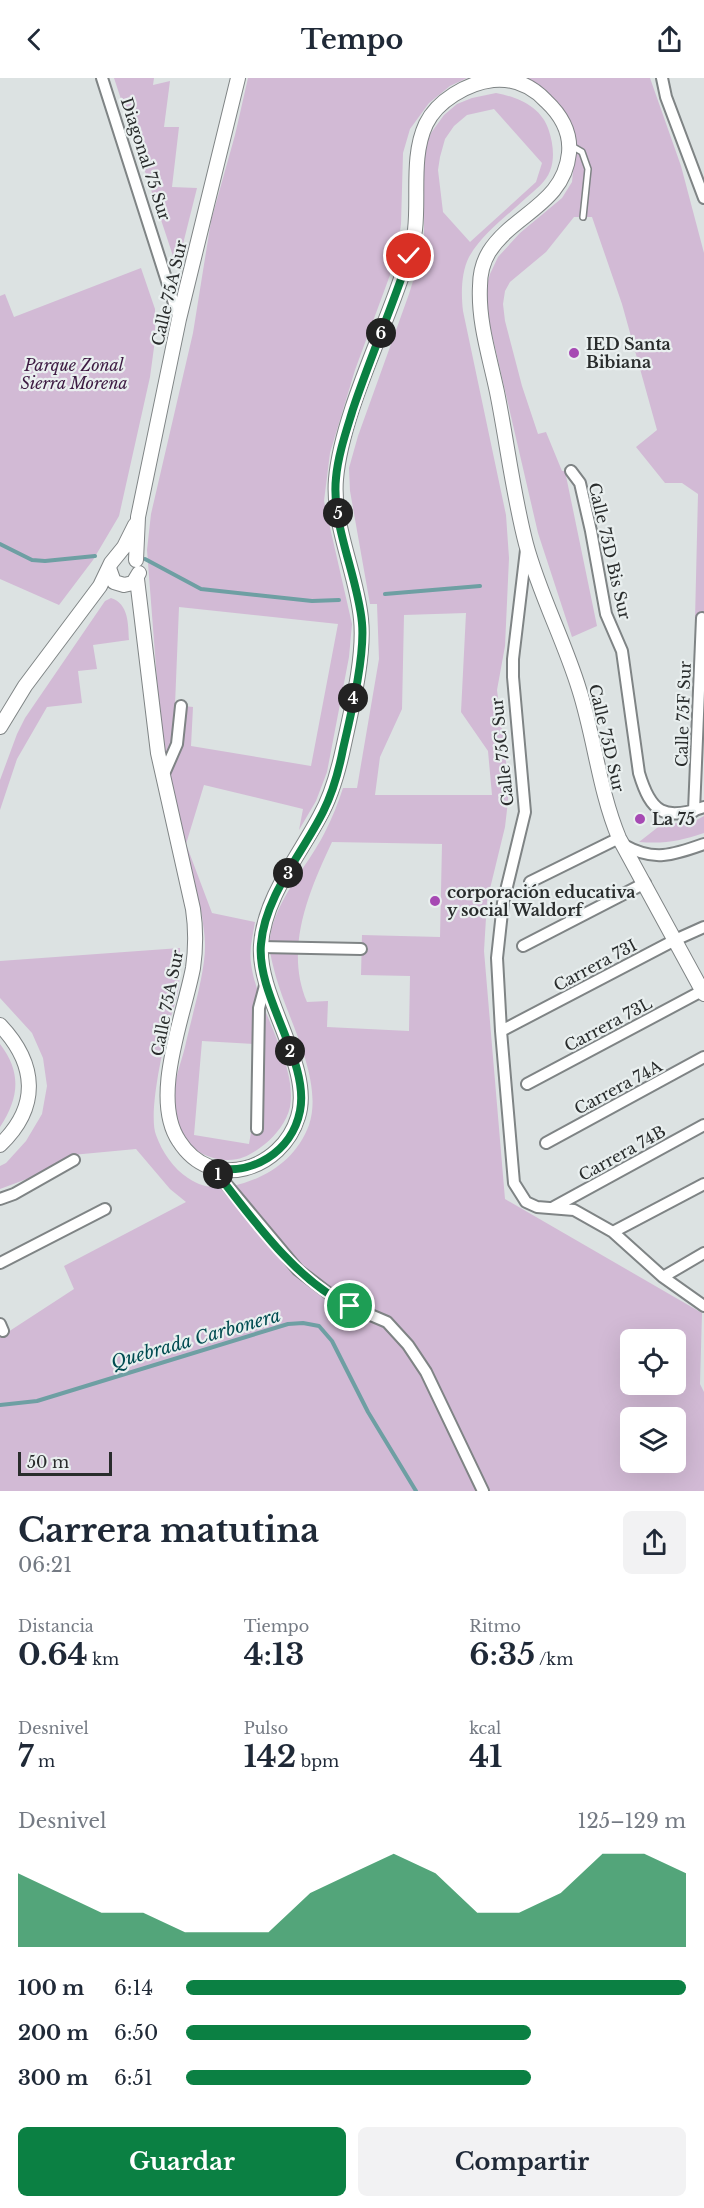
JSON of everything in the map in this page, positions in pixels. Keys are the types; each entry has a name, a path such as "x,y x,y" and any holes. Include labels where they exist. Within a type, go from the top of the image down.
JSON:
{"street":[{"name":"Diagonal 75 Sur","path":"102,78 179,319"},
{"name":"Calle 75A Sur","path":"136,560 138,517 179,319 238,78"},
{"path":"662,78 666,97 704,198"},
{"path":"212,1167 226,1171 249,1168 275,1153 287,1139 300,1111 301,1091 297,1071 266,982 261,947 275,896 326,804 343,749 360,658 362,624 339,520 336,480 340,454 359,392 409,256 415,230 423,132 436,108 460,91 495,80 516,81 538,92 554,109 566,127 569,150"},
{"name":"Calle 75C Sur","path":"569,150 564,177 558,187 513,227 486,256 480,285 488,352 527,546 513,668 513,697 525,812 503,903 497,958 514,1183 526,1202 537,1207 574,1210 613,1232 663,1277 704,1306"},
{"name":"Calle 75D Bis Sur","path":"571,471 580,483 606,614 622,651 639,773 643,786 661,812 668,814 699,809"},
{"name":"Calle 75A Sur","path":"117,556 128,540 138,517"},
{"name":"Calle 75D Sur","path":"527,546 578,683 605,801 621,842 703,992"},
{"path":"0,727 25,686 91,598 113,559 117,556 128,555 136,560 140,570 126,582 91,598"},
{"path":"109,568 111,578 126,582"},
{"name":"Calle 75A Sur","path":"126,582 141,617 158,753 193,909 196,933 192,968 171,1064 167,1093 168,1115 173,1131 186,1151 212,1167"},
{"name":"Calle 75F Sur","path":"699,809 702,618"},
{"path":"163,776 177,744 181,706"},
{"path":"530,882 621,842 648,856 666,855 704,844"},
{"path":"523,946 645,883"},
{"name":"Carrera 73I","path":"501,1031 704,927"},
{"path":"261,947 361,949"},
{"path":"257,1129 259,1008 266,982"},
{"name":"Carrera 73L","path":"527,1084 703,992"},
{"path":"0,1025 20,1048 27,1065 30,1085 27,1102 19,1123 0,1145"},
{"name":"Carrera 74A","path":"546,1143 704,1057"},
{"name":"Carrera 74B","path":"554,1207 704,1125"},
{"path":"0,1199 14,1194 74,1160"},
{"path":"212,1167 298,1270 340,1302 387,1322 403,1339 426,1372 483,1491"},
{"path":"613,1232 704,1184"},
{"path":"0,1263 105,1209"},
{"path":"663,1277 704,1253"}],"lane":[{"path":"569,150 582,152 588,169 583,217"}],"green space":[{"path":"114,78 154,78 153,85 170,81 164,127 179,127 172,187 197,188 177,268"},
{"path":"248,78 467,78 450,86 429,103 410,129 403,153 401,224 397,256 355,370 330,453 324,501 352,624 349,657 327,772 316,801 299,830 303,809 204,785 186,844 212,913 255,922 250,953 254,980 282,1054 291,1090 289,1112 273,1136 248,1155 228,1160 206,1156 191,1146 179,1126 174,1109 175,1085 201,981 205,941 202,916 162,745 147,550 151,514 193,333 211,221","holes":["179,607 338,624 311,766 191,746 193,707 175,705","202,1041 254,1044 255,1109 249,1144 194,1135"]},
{"path":"524,78 650,78 681,166 704,253 704,621 695,620 698,494 682,483 665,483 636,447 657,430 622,304 592,217 574,217 546,252 510,282 505,291 503,304 505,321 522,386 538,434 546,432 562,471 565,471 597,626 572,637 538,533 488,317 485,291 498,257 520,233 562,198 572,182 575,150"},
{"path":"496,93 521,100 535,109 546,123 553,151 552,166 543,182 495,226 474,249 464,270 462,291 463,311 506,515 509,558 505,646 497,690 508,778 508,801 505,827 487,901 484,951 505,1199 702,1313 700,1384 704,1392 704,1491 0,1491 0,1334 8,1332 74,1289 64,1266 186,1202 170,1189 136,1149 72,1155 32,1177 0,1189 0,1166 6,1163 26,1141 42,1114 47,1086 43,1058 32,1033 0,998 0,961 180,948 178,989 160,1064 154,1125 165,1154 178,1170 195,1182 201,1185 222,1187 244,1183 265,1174 291,1154 309,1125 312,1089 303,1051 276,977 270,952 270,937 273,923 285,896 324,834 343,788 357,788 379,659 377,604 370,604 350,491 349,468 424,246 424,151 431,133 444,115 457,104","holes":["494,109 542,163 536,182 470,242 443,212 438,170 440,157 445,139 454,126 467,115","466,613 461,712 488,751 492,795 375,795 380,757 402,709 404,615","332,842 442,844 440,937 362,935 361,975 410,976 409,1031 327,1027 328,1001 307,1002 298,962 302,920 315,880"]},
{"name":"Parque Zonal Sierra Morena","path":"141,268 155,309 155,340 150,377 119,516 93,560 59,605 0,579 0,296 5,294 14,317"},
{"path":"111,598 117,601 124,610 128,621 129,640 93,645 97,669 78,671 82,703 47,707 17,759 0,810 0,780 25,718 105,601"},
{"path":"704,816 704,833 672,841 639,842 662,824 693,822"},
{"path":"0,1044 12,1065 15,1086 11,1106 0,1127"}],"waterway":[{"path":"0,544 32,560 45,561 95,556"},
{"path":"145,559 201,589 312,601 339,600"},
{"path":"385,594 480,586"},
{"name":"Quebrada Carbonera","path":"0,1405 37,1401 288,1324 303,1323 319,1326 332,1341 368,1412 416,1491"}],"place":[{"name":"IED Santa Bibiana","path":"574,353"},
{"name":"La 75","path":"640,819"},
{"name":"corporación educativa y social Waldorf","path":"435,901"}],"route":[{"path":"350,1306 340,1302 298,1270 212,1167 226,1171 240,1170 260,1163 282,1147 300,1111 300,1082 263,970 262,935 275,896 326,804 343,749 360,658 362,624 359,602 339,520 336,480 340,454 359,392 409,256"}]}
